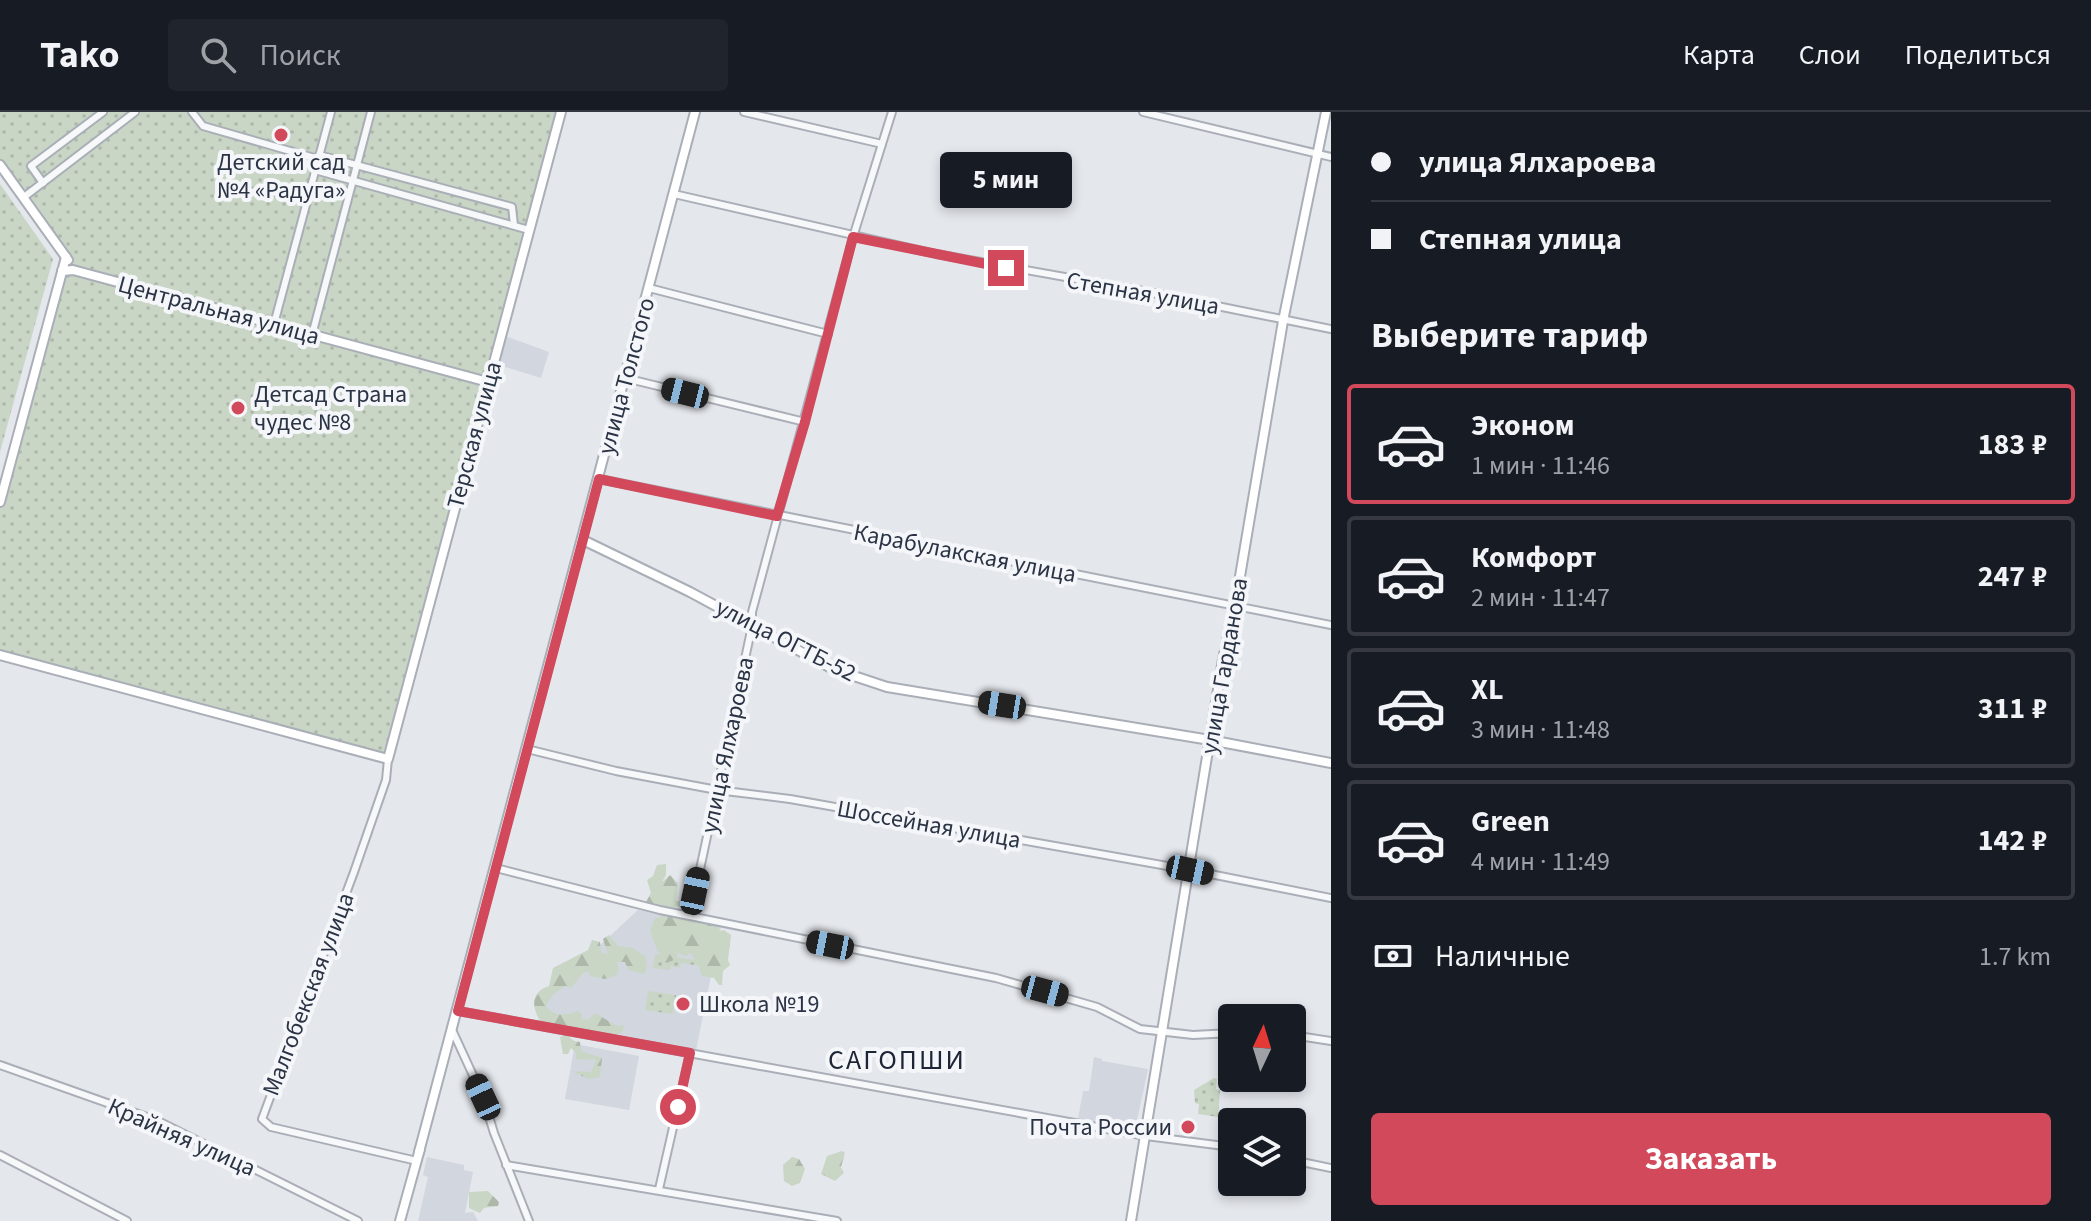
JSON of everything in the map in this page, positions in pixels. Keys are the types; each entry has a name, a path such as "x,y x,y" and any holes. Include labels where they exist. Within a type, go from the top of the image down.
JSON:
{"street":[{"path":"43,183 31,166 103,112"},
{"path":"24,197 135,112"},
{"path":"192,112 203,126 512,207 514,225"},
{"path":"274,324 331,112"},
{"path":"312,335 371,112"},
{"name":"Терская улица","path":"388,759 561,112"},
{"name":"улица Толстого","path":"458,1011 695,112"},
{"path":"744,112 882,144"},
{"name":"улица Ялхароева","path":"690,916 752,626 752,612 853,237 892,112"},
{"path":"1143,112 1331,157"},
{"name":"улица Гарданова","path":"1131,1221 1223,659 1235,606 1283,321 1326,112"},
{"path":"0,165 75,271"},
{"path":"315,170 529,230"},
{"name":"Степная улица","path":"674,194 853,237 1331,329"},
{"path":"0,502 66,257"},
{"name":"Центральная улица","path":"62,271 75,271 488,382"},
{"path":"649,288 828,334"},
{"path":"625,378 805,422"},
{"name":"Карабулакская улица","path":"599,479 1331,625"},
{"name":"улица ОГТБ-52","path":"583,540 690,592 833,669 887,687 1331,763"},
{"path":"0,655 388,759"},
{"name":"Шоссейная улица","path":"527,749 616,771 717,790 790,799 1331,898"},
{"name":"Малгобекская улица","path":"388,759 386,780 354,872 262,1119 271,1127 418,1156"},
{"path":"496,868 690,916 996,978 1097,1007 1140,1029 1193,1035 1218,1034"},
{"path":"418,1156 458,1011"},
{"path":"400,1221 458,1011"},
{"path":"458,1011 1146,1136 1218,1145"},
{"path":"453,1032 483,1097 529,1221"},
{"path":"1306,1037 1331,1041"},
{"path":"659,1189 690,1053"},
{"name":"Крайняя улица","path":"0,1065 158,1121 358,1221"},
{"path":"0,1155 127,1221"},
{"path":"1306,1163 1331,1168"},
{"path":"506,1165 837,1221"}],"shaded area":[{"path":"505,336 549,352 541,378 499,365"},
{"path":"638,910 721,927 696,1050 540,1019 544,997"},
{"path":"575,1044 639,1056 629,1110 565,1099"},
{"path":"1094,1057 1148,1069 1136,1125 1128,1128 1078,1119 1083,1091 1089,1091"},
{"path":"427,1157 464,1165 464,1170 473,1172 465,1213 473,1212 478,1221 418,1221 428,1177 423,1175"}],"green space":[{"path":"0,112 561,112 388,759 0,655 0,502 66,258 0,165"},
{"path":"0,184 53,259 0,452"},
{"path":"666,864 662,882 670,875 678,883 676,901 681,901 682,891 686,888 692,892 690,907 675,908 715,923 720,931 731,935 730,965 723,971 722,985 714,978 702,976 698,963 690,953 686,956 678,953 677,959 666,963 656,947 650,930 655,918 661,917 661,914 646,902 651,893 647,880 653,876 657,865"},
{"path":"609,935 618,946 633,948 646,957 644,974 628,970 625,962 617,962 619,970 616,976 605,979 584,972 571,988 565,986 546,1005 556,1014 578,1011 582,1019 588,1020 595,1013 617,1026 624,1025 623,1031 605,1038 592,1038 573,1028 566,1034 558,1034 555,1030 550,1032 534,1007 536,995 549,986 553,968 588,950 592,940 600,942 601,952 608,955 603,939"},
{"path":"655,954 702,961 701,966 681,963 680,968 671,966 670,970 653,968"},
{"path":"648,991 676,995 673,1014 645,1010"},
{"path":"566,1034 580,1042 581,1051 602,1058 600,1077 588,1079 572,1071 591,1072 596,1060 576,1059 576,1053 571,1048 568,1054 563,1054 560,1037"},
{"path":"1217,1079 1216,1089 1220,1092 1218,1117 1198,1114 1199,1104 1195,1103 1194,1090"},
{"path":"842,1151 845,1153 841,1167 844,1173 835,1181 821,1174 827,1156"},
{"path":"792,1157 799,1159 805,1169 800,1183 792,1186 784,1181 783,1165"},
{"path":"488,1191 499,1202 498,1206 484,1208 480,1213 469,1208 469,1192"}],"place":[{"name":"Детский сад №4 «Радуга»","path":"281,135"},
{"name":"Детсад Страна чудес №8","path":"238,408"},
{"name":"Школа №19","path":"683,1004"},
{"name":"Почта России","path":"1188,1127"}],"district":[{"name":"САГОПШИ","path":"897,1059"}],"route":[{"path":"678,1107 690,1053 458,1011 599,479 777,516 853,237 1006,268"}]}
